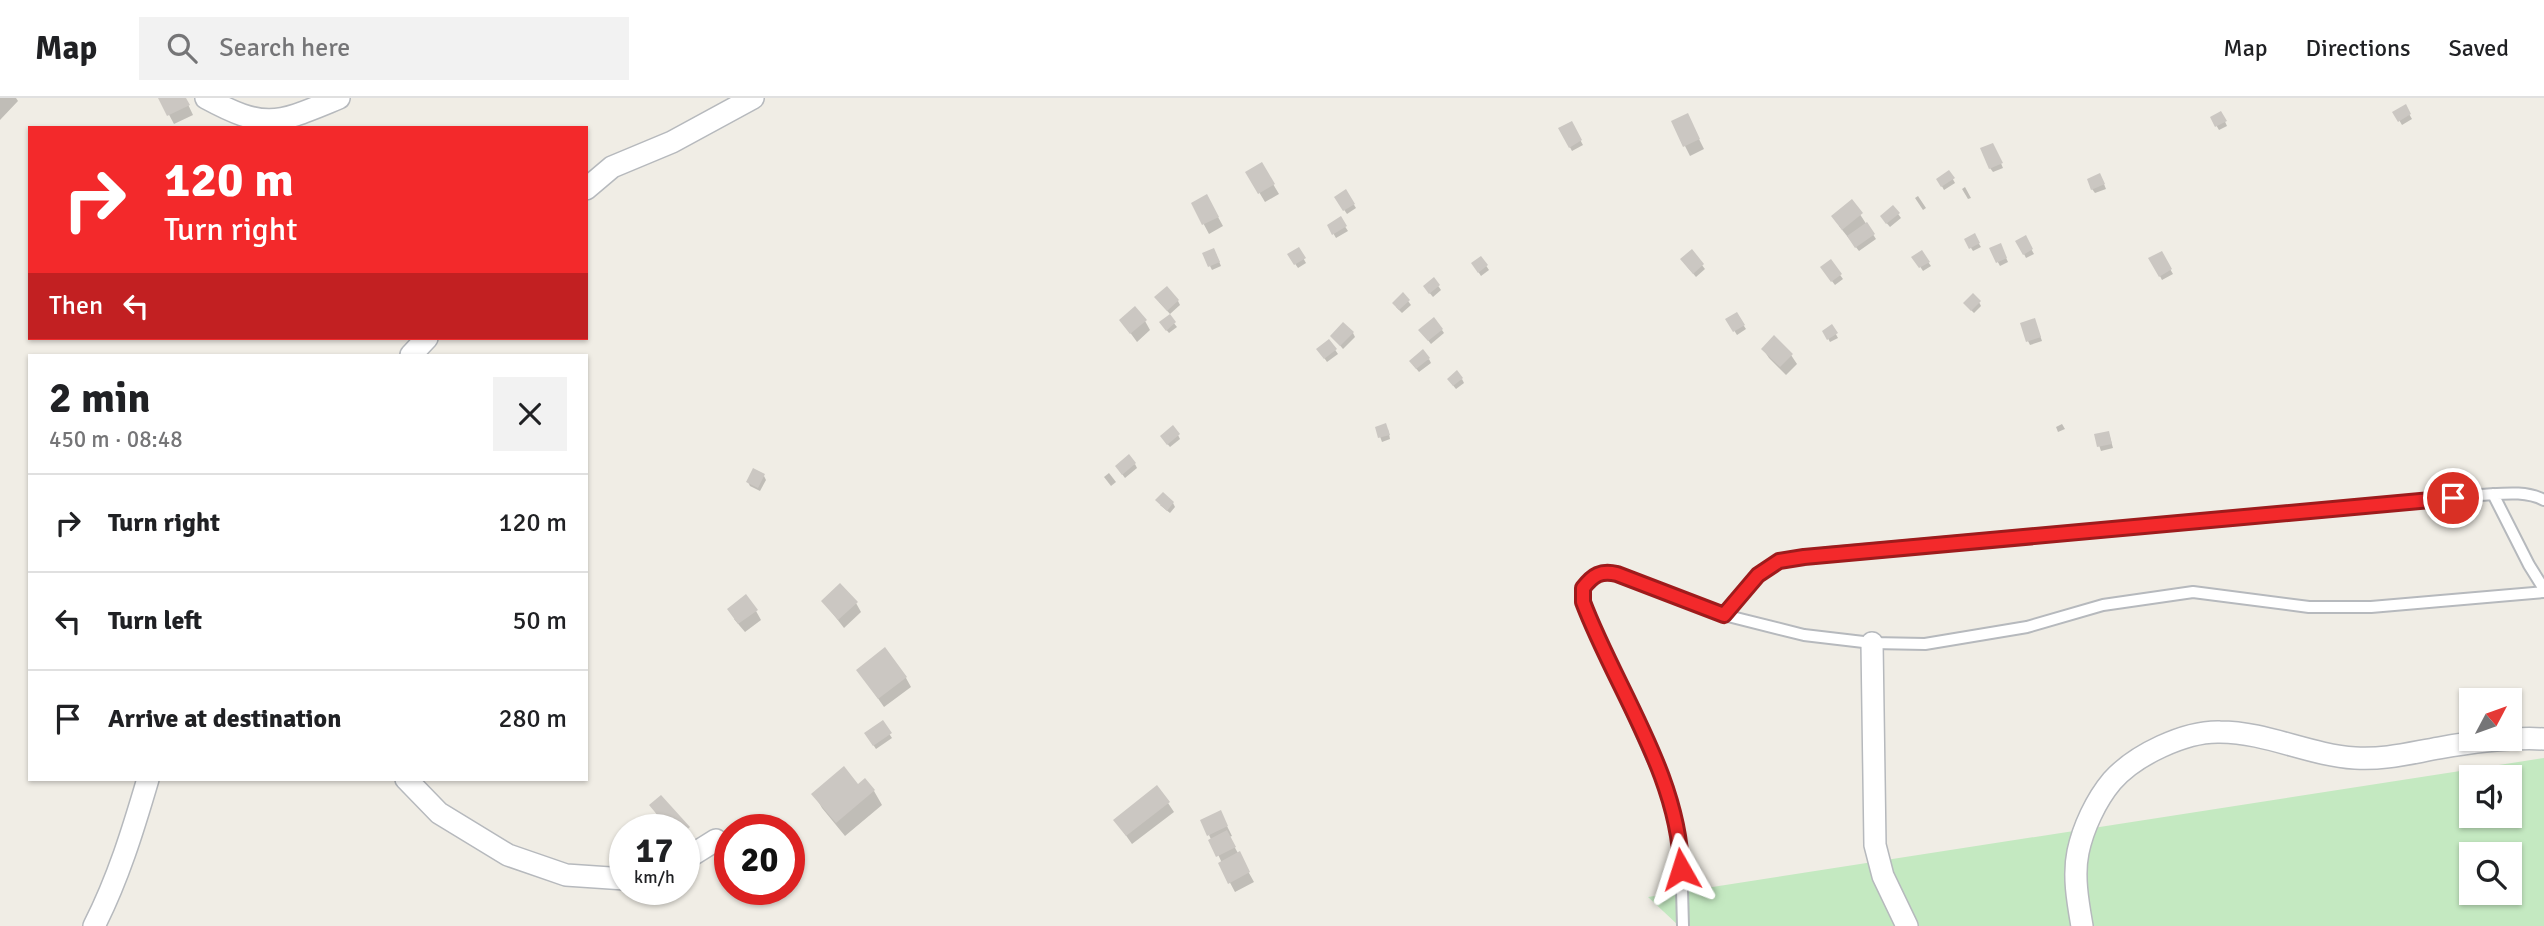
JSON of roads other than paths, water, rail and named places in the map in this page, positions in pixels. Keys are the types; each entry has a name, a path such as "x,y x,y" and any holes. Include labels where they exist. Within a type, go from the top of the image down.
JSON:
{"street":[{"path":"206,98 235,114 260,121 288,119 339,98"},
{"path":"588,187 612,167 672,142 752,98"},
{"path":"412,354 425,340"},
{"path":"1872,643 1875,845 1883,876 1907,926"},
{"path":"2082,926 2077,893 2077,853 2093,810 2112,780 2142,757 2181,737 2219,732 2256,736 2353,758 2390,758 2488,740 2544,739"},
{"path":"94,926 110,895 128,847 147,781"},
{"path":"408,781 439,813 508,855 566,875 609,877"}],"lane":[{"path":"1724,615 1758,575 1779,561 1816,555 2493,494 2523,494 2544,500"},
{"path":"1683,926 1681,853 1671,800 1583,602 1583,588 1591,577 1604,571 1724,615 1804,635 1872,643 1926,644 1981,636 2063,618 2103,605 2193,592 2321,607 2371,607 2544,591 2493,494"}]}
